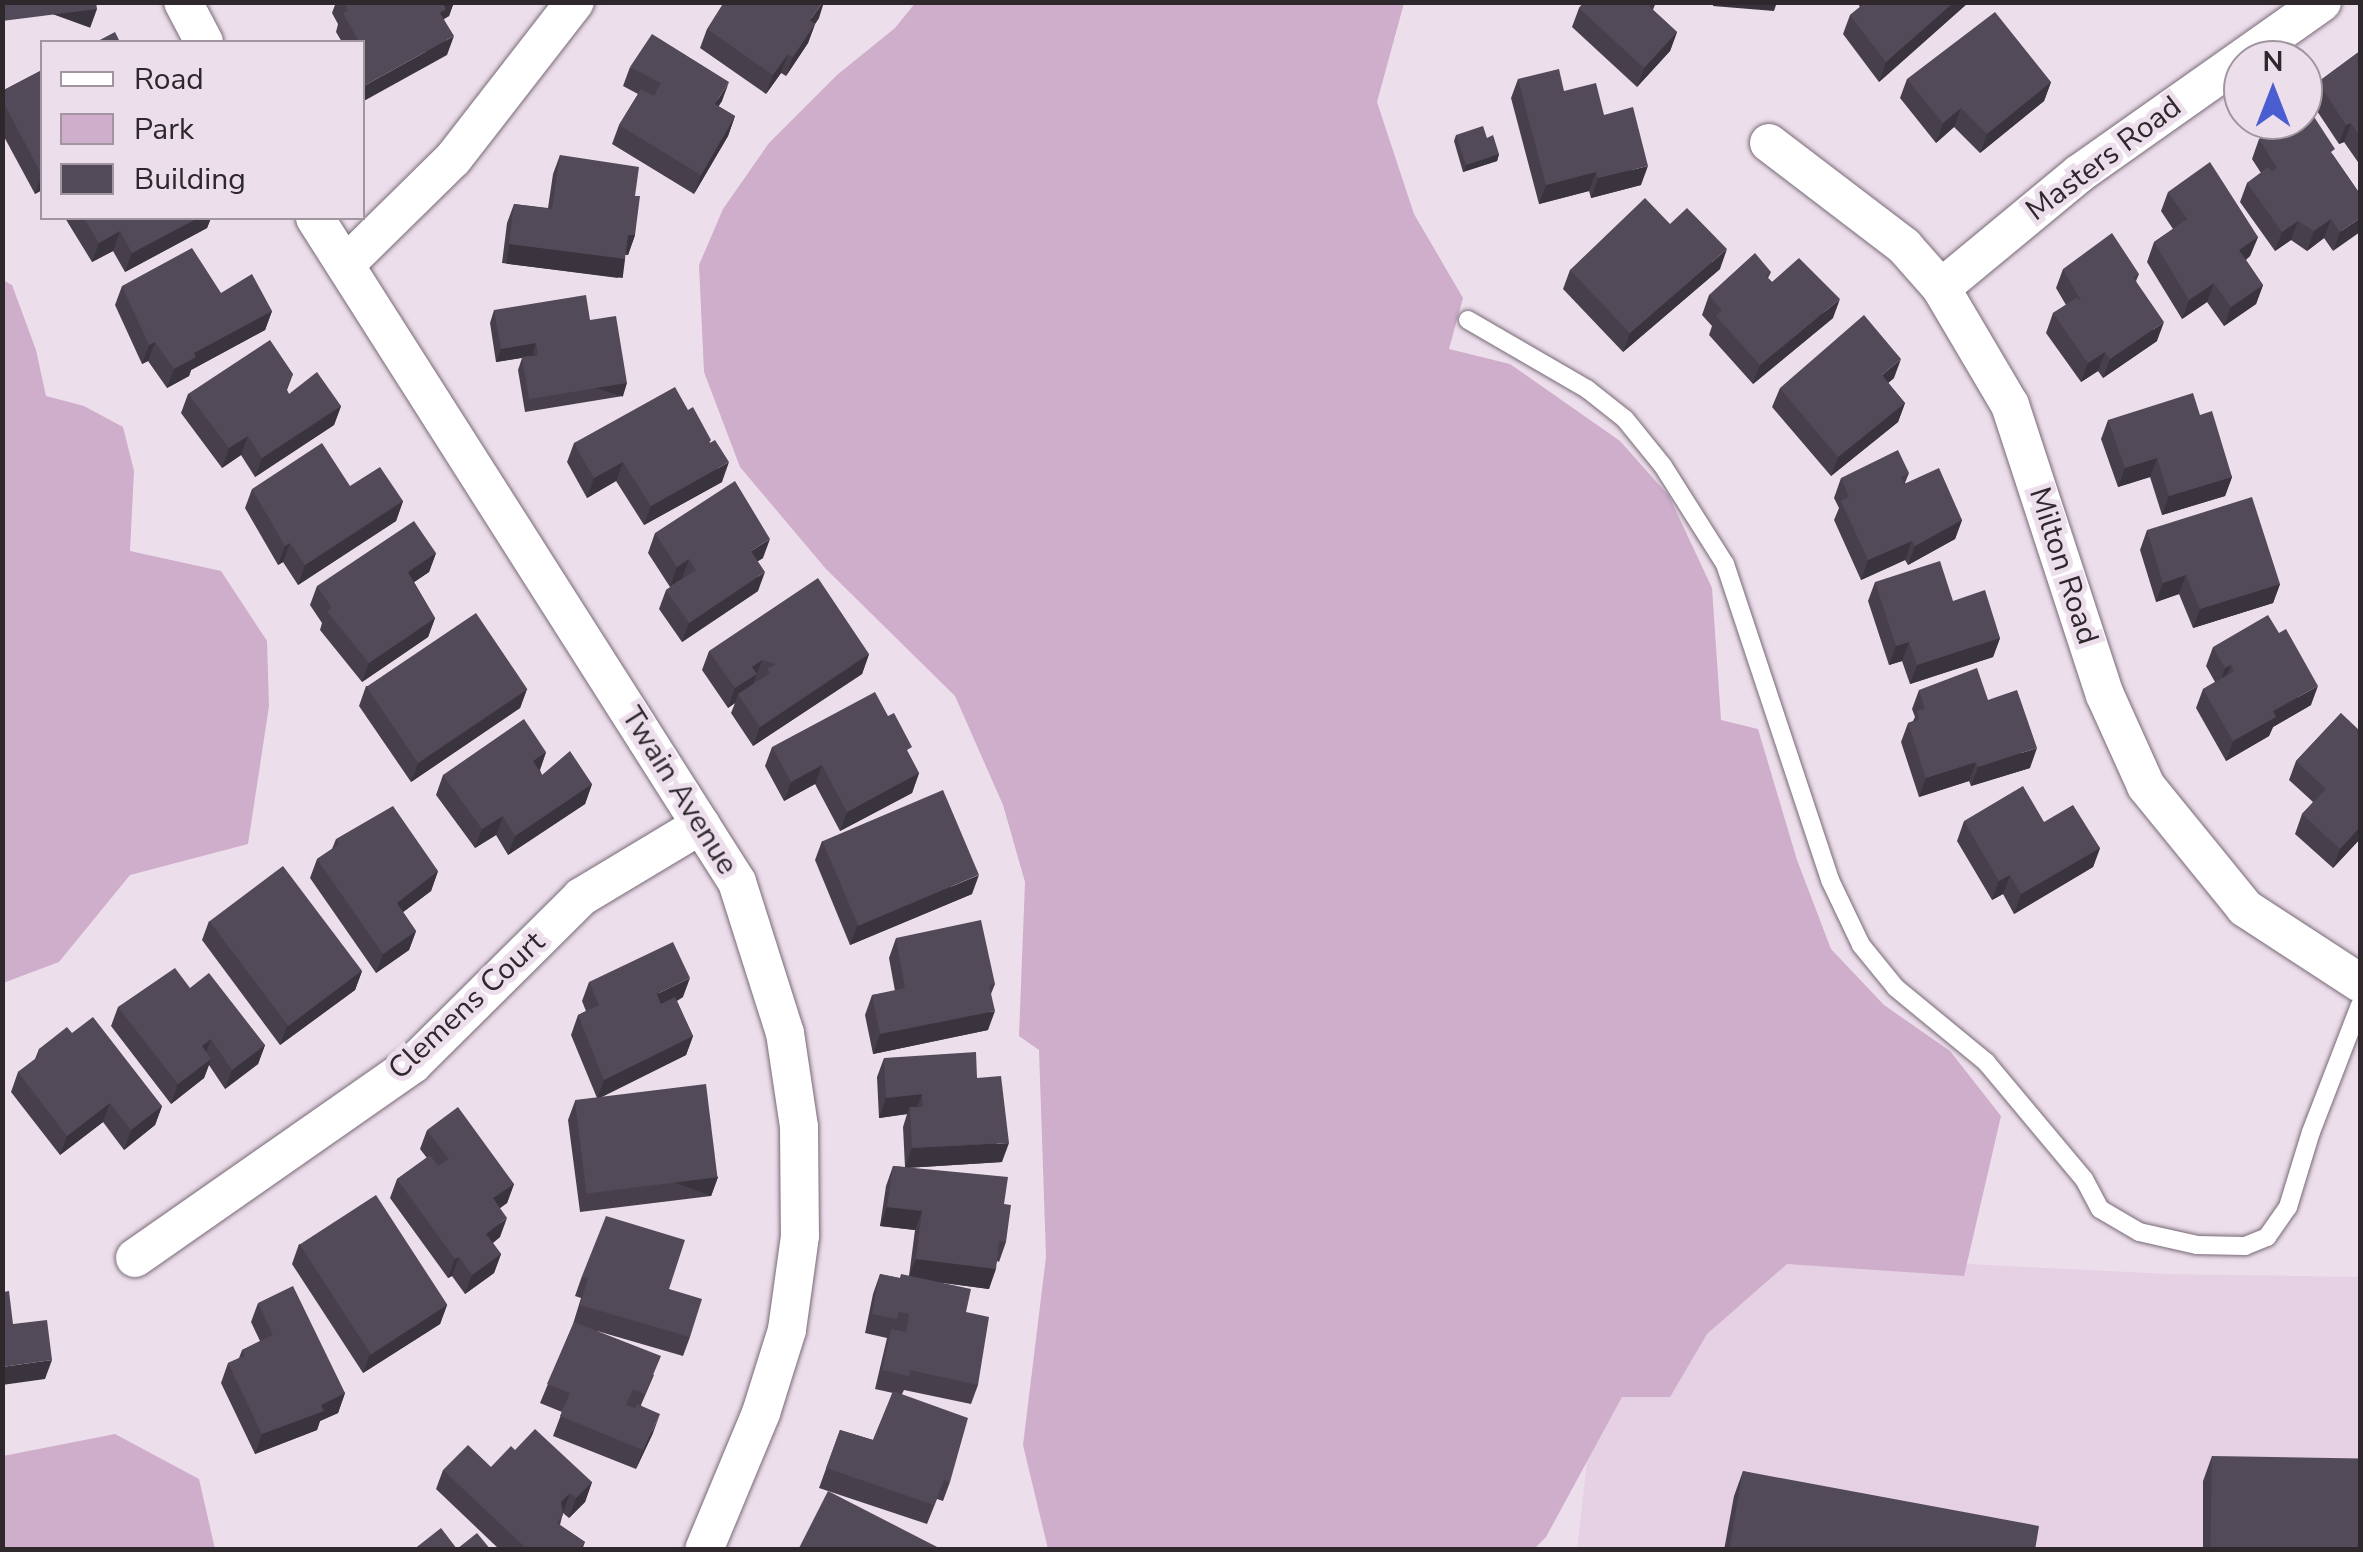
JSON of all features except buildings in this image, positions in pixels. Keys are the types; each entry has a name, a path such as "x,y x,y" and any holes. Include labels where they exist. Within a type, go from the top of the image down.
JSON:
{"street":[{"path":"183,2 203,40"},
{"path":"345,265 453,158 576,2"},
{"name":"Masters Road","path":"1941,288 2080,172 2322,2"},
{"name":"Milton Road","path":"1769,143 1904,246 1941,288 2010,405 2105,696 2146,786 2244,908 2360,983"},
{"name":"Twain Avenue","path":"316,220 737,882 785,1033 799,1127 800,1236 787,1330 761,1413 704,1550"},
{"name":"Clemens Court","path":"136,1258 413,1064 581,897 701,825"}],"lane":[{"path":"1468,320 1587,389 1625,419 1663,466 1724,564 1830,880 1861,945 1896,988 1986,1062 2084,1178 2100,1209 2138,1232 2197,1245 2244,1246 2267,1237 2288,1207 2311,1132 2360,1005"}],"shaded area":[{"path":"1611,1246 2169,1274 2360,1277 2360,1549 1577,1550"}],"green space":[{"path":"916,2 1404,3 1377,102 1414,214 1463,298 1449,349 1510,364 1620,441 1669,496 1712,588 1721,720 1758,729 1797,860 1831,949 1884,1005 1950,1051 2001,1116 1964,1276 1787,1264 1707,1334 1670,1397 1622,1397 1546,1537 1534,1549 1048,1549 1023,1445 1046,1257 1039,1050 1019,1036 1025,882 1003,805 955,696 826,569 740,467 704,372 699,265 723,209 769,143 837,75 895,28"},
{"path":"3,280 12,285 36,350 46,396 84,406 123,427 134,471 130,551 221,571 267,641 269,706 248,844 130,875 59,962 3,983"},
{"path":"115,1434 199,1479 215,1549 3,1549 3,1456"}]}
